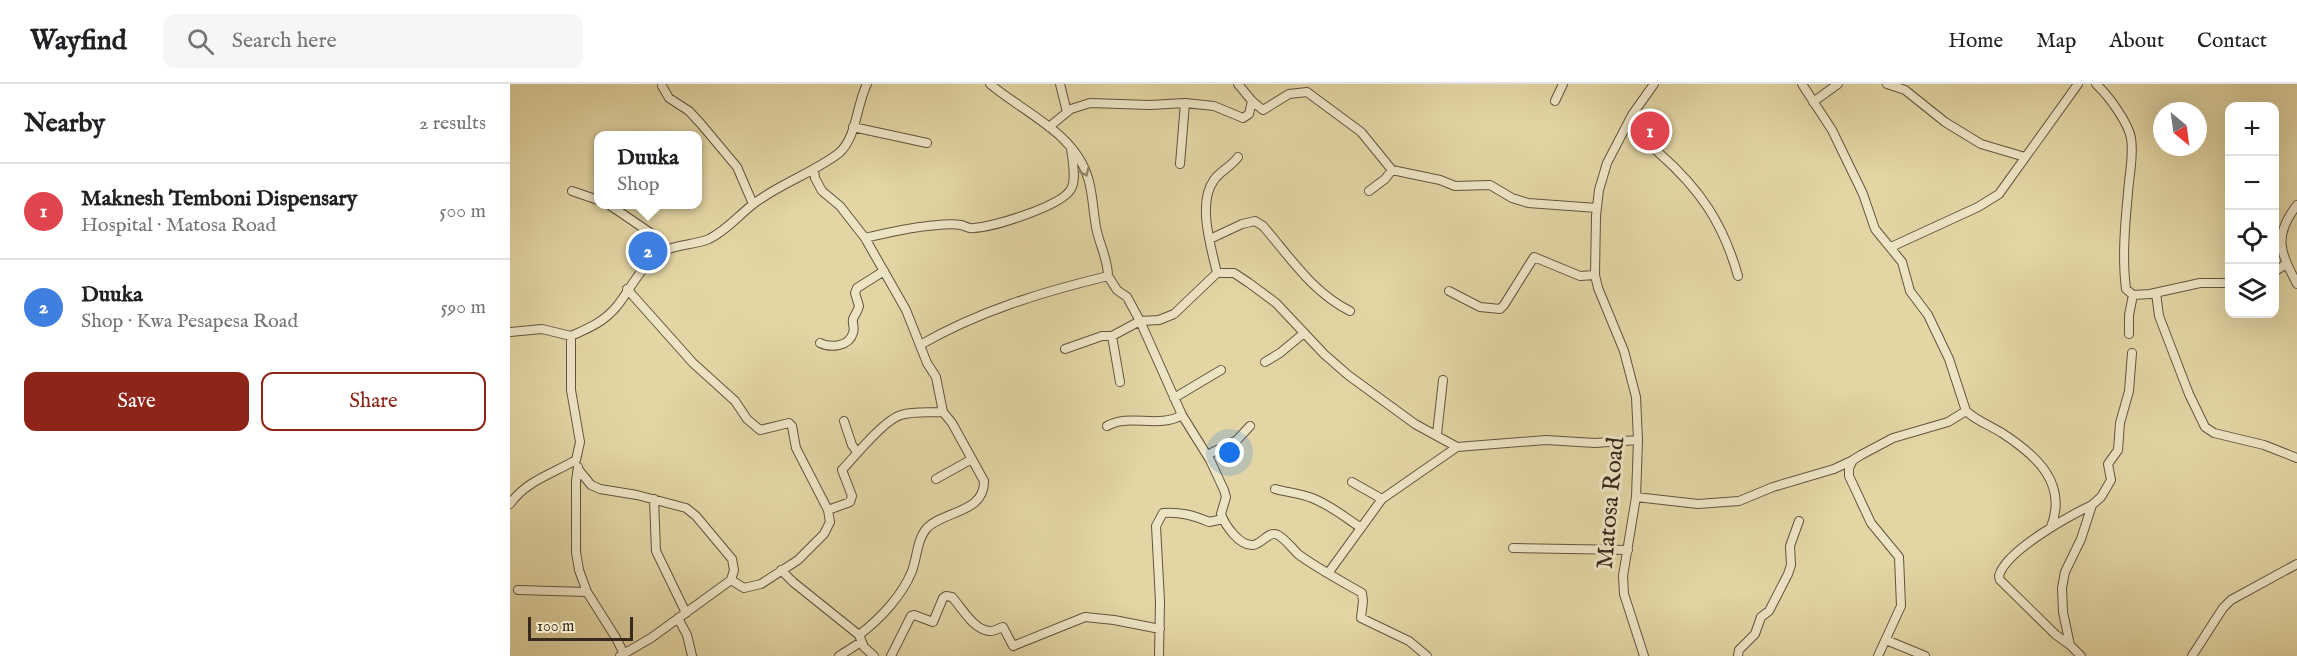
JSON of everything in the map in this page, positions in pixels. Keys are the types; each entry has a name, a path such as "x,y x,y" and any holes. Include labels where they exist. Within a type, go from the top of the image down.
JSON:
{"street":[{"path":"510,332 542,329 571,336 593,327 618,305 627,290 664,251 700,243 718,234 732,225 753,204 814,169 845,148 860,98 867,84"},
{"path":"990,84 1049,127 1071,148 1088,175 1096,228 1108,267 1108,276 1117,290 1127,297 1182,416 1207,455 1225,494 1221,514 1233,533 1246,543 1256,544 1275,534 1305,559 1362,592 1361,618 1409,641 1427,656"},
{"path":"1060,84 1067,112"},
{"path":"1238,84 1252,102 1265,110 1294,93 1311,94 1362,132 1392,170 1440,180 1455,186 1490,185 1512,198 1528,203 1597,208"},
{"path":"1555,101 1563,84"},
{"path":"1802,84 1832,130 1859,185 1875,229 1902,262 1910,291 1928,315 1949,359 1966,411 1979,421 2003,433 2043,466 2057,504 2051,527"},
{"path":"1813,102 1838,84"},
{"path":"1887,84 1905,90 1945,122 1981,144 2025,158"},
{"path":"1891,247 1994,198 2011,179 2078,84"},
{"path":"2096,84 2110,99 2131,136 2133,168 2128,189 2124,255 2126,290 2133,295 2156,293 2192,285 2225,283"},
{"name":"Matosa Road","path":"1644,656 1624,594 1623,576 1636,498 1638,440 1634,383 1595,275 1597,208 1603,175 1626,126 1650,85"},
{"path":"662,86 669,98 688,111 701,124 737,167 753,204"},
{"path":"1049,127 1067,112 1089,103 1214,105 1243,118 1249,114 1252,102"},
{"path":"1180,164 1185,103"},
{"path":"1626,126 1635,131 1675,166 1704,199 1723,230 1738,276"},
{"path":"853,127 927,143"},
{"path":"865,238 905,228 934,225 962,225 970,229 985,227 1014,219 1048,205 1066,195 1072,188 1071,148"},
{"path":"1217,273 1206,208 1210,185 1238,158"},
{"path":"814,169 815,178 822,191 840,206 865,238 906,310 927,363 936,377 943,412 952,423 980,473 984,488 975,502 958,513 934,522 925,530 909,579 874,623 839,656"},
{"path":"1369,191 1385,179 1392,170"},
{"path":"573,191 594,199"},
{"path":"2297,205 2282,236 2282,249 2286,264 2297,284"},
{"path":"615,209 655,236 664,251"},
{"path":"1210,239 1242,224 1255,221 1263,226 1319,292 1333,303 1350,311"},
{"path":"1449,291 1480,307 1500,309 1533,257 1580,276 1595,275"},
{"path":"2279,269 2286,264"},
{"path":"820,343 827,346 844,344 850,340 853,334 852,321 859,306 855,293 857,288 884,271"},
{"path":"1065,349 1102,336 1112,336 1140,321 1160,320 1174,314 1217,273 1234,273 1276,303 1324,354 1363,387 1416,424 1457,447"},
{"path":"920,345 1011,302 1108,276"},
{"path":"627,290 693,363 735,401 753,426 760,430 789,423 792,426 796,448 828,510 830,522 824,534 798,560 753,588 744,588 731,580"},
{"path":"2156,293 2159,316 2192,402 2205,428 2214,433 2264,445 2297,458"},
{"path":"2129,334 2129,315 2133,295"},
{"path":"1265,362 1304,333"},
{"path":"571,336 572,390 580,442 576,460 578,469 576,552 579,570 587,592 616,638 622,655 651,638 731,580 734,570 732,559 696,516 686,508 654,499 600,489 591,485 578,469"},
{"path":"1112,336 1120,382"},
{"path":"2081,656 2056,635 2000,580 1999,576 2006,564 2051,527 2092,505 2101,497 2111,480 2108,464 2118,450 2120,423 2129,391 2132,353"},
{"path":"1174,398 1221,370"},
{"path":"1437,434 1443,380"},
{"path":"1636,498 1698,504 1739,501 1765,489 1834,469 1893,438 1948,422 1966,411"},
{"path":"828,510 847,504 852,499 843,470 857,452 894,418 908,414 943,412"},
{"path":"1107,426 1122,421 1173,421 1182,416"},
{"path":"844,421 852,445 857,452"},
{"path":"1207,455 1237,440 1250,426"},
{"path":"1329,572 1382,499 1457,447 1546,440 1595,443 1638,440"},
{"path":"936,478 972,459"},
{"path":"510,504 530,483 576,460"},
{"path":"1853,460 1849,468 1849,476 1856,494 1877,532 1899,557 1902,599 1898,615 1878,656"},
{"path":"1352,482 1382,499"},
{"path":"1275,489 1294,495 1308,496 1326,504 1361,528"},
{"path":"654,499 656,551 686,613"},
{"path":"2070,645 2063,612 2062,588 2065,572 2081,538 2092,505"},
{"path":"1159,656 1156,526 1160,516 1163,513 1179,513 1198,516 1209,522 1223,519"},
{"path":"1738,656 1739,650 1755,634 1761,617 1769,611 1788,574 1791,565 1790,546 1799,521"},
{"path":"1513,548 1628,550"},
{"path":"2192,656 2231,600 2297,564"},
{"path":"781,570 860,638 874,656"},
{"path":"518,590 587,592"},
{"path":"891,656 913,615 933,622 943,598 949,596 955,600 970,620 985,629 990,631 1003,627 1013,646 1085,617 1160,628"},
{"path":"678,618 684,627 692,656"},
{"path":"1886,640 1925,656"}],"place":[{"name":"Maknesh Temboni Dispensary","path":"1650,131"},
{"name":"Duuka","path":"648,251"}]}
